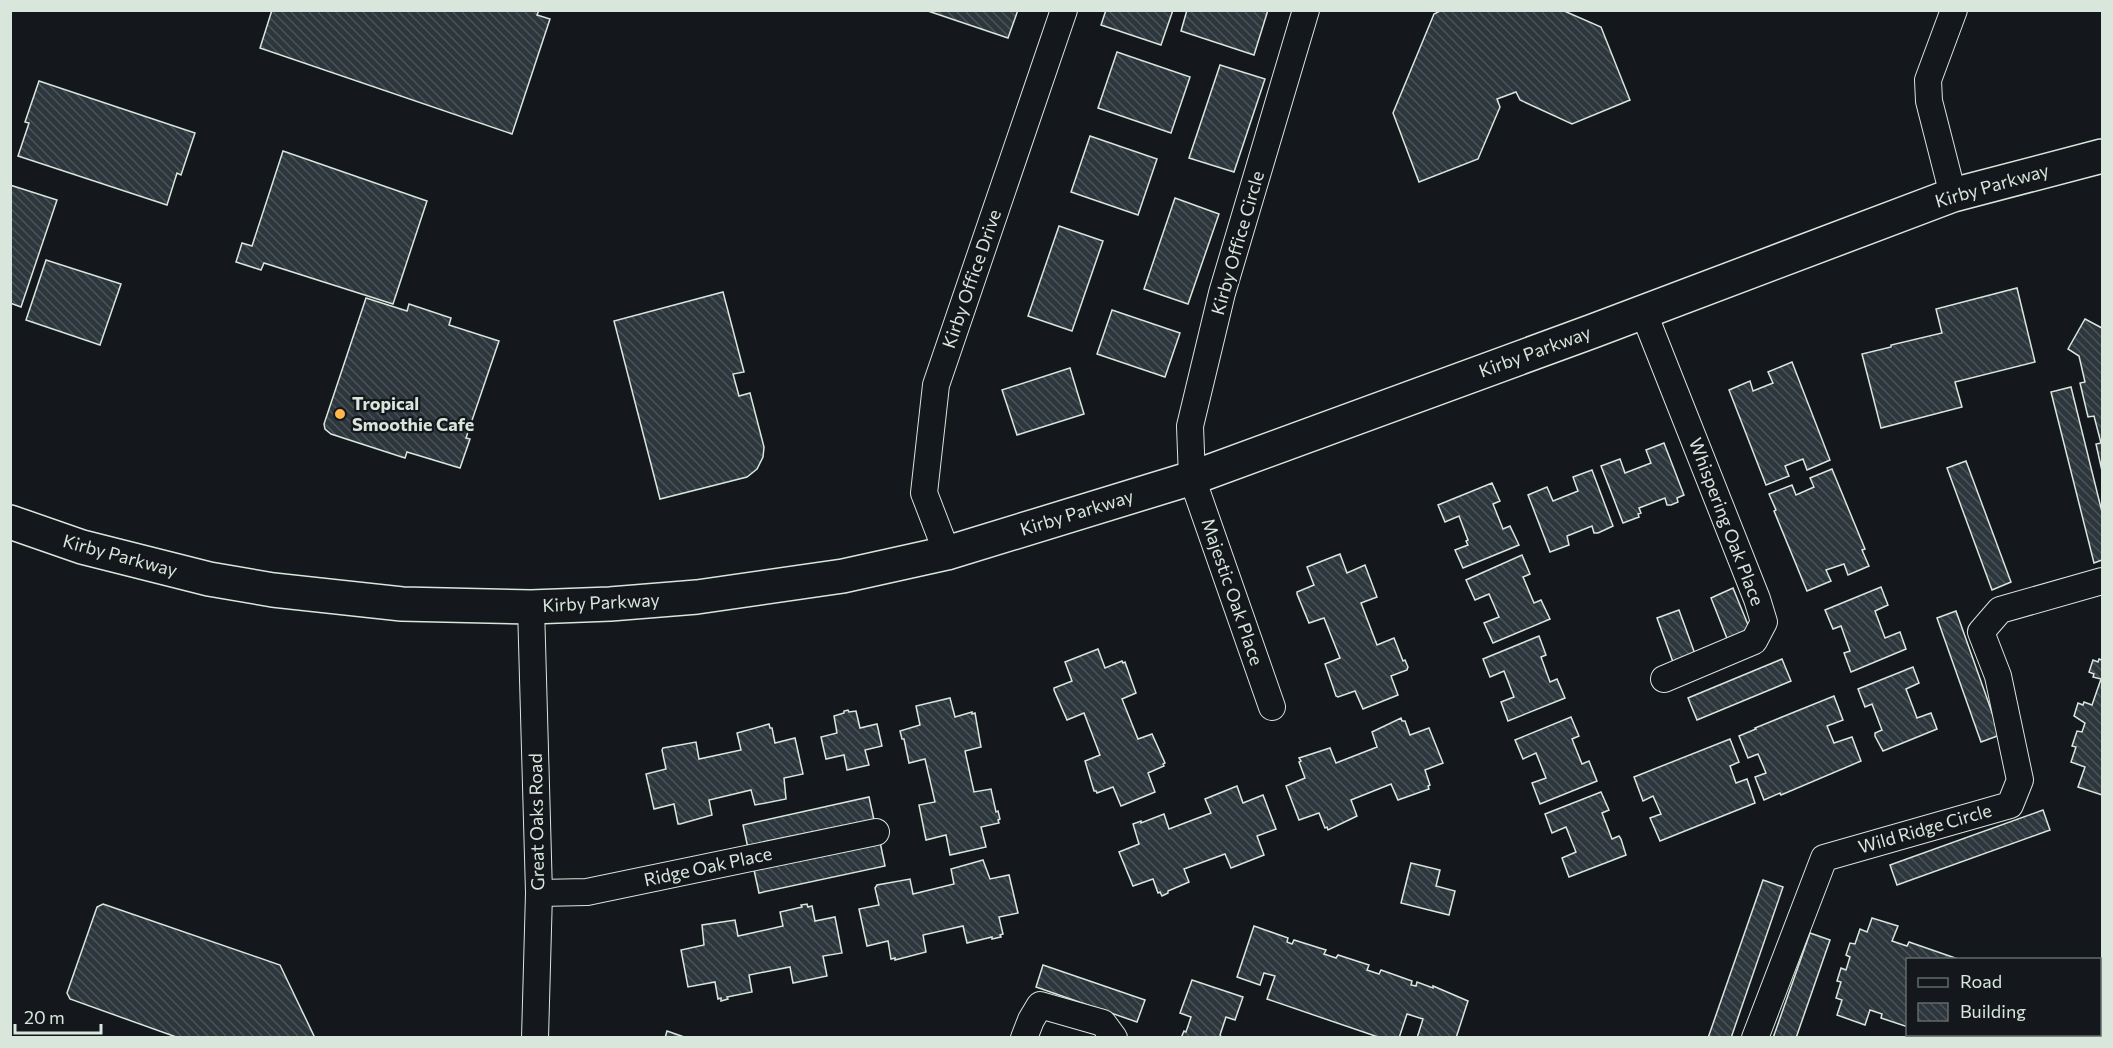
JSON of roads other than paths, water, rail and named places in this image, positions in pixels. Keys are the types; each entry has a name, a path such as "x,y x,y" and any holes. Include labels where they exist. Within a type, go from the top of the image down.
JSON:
{"main road":[{"name":"Kirby Parkway","path":"10,522 82,548 146,564 273,590 402,604 531,607 609,604 720,594 843,576 947,553 1192,478 1953,195 2103,156"}],"street":[{"name":"Kirby Office Drive","path":"947,553 924,493 936,385 1064,10"},
{"name":"Kirby Office Circle","path":"1192,478 1190,426 1214,327 1306,10"},
{"path":"1953,195 1929,101 1928,80 1954,10"},
{"name":"Whispering Oak Place","path":"1643,311 1757,599 1764,622 1754,641 1664,679"},
{"name":"Majestic Oak Place","path":"1192,478 1272,707"},
{"name":"Wild Ridge Circle","path":"1755,1038 1824,858 2010,805 2020,780 1998,676 1981,632 2000,610 2103,581"},
{"name":"Great Oaks Road","path":"531,607 539,893 535,1038"},
{"name":"Ridge Oak Place","path":"539,893 587,892 876,832"},
{"path":"1028,1029 1040,1005 1104,1023 1114,1038"}],"place":[{"name":"Tropical Smoothie Cafe","path":"340,414"}]}
